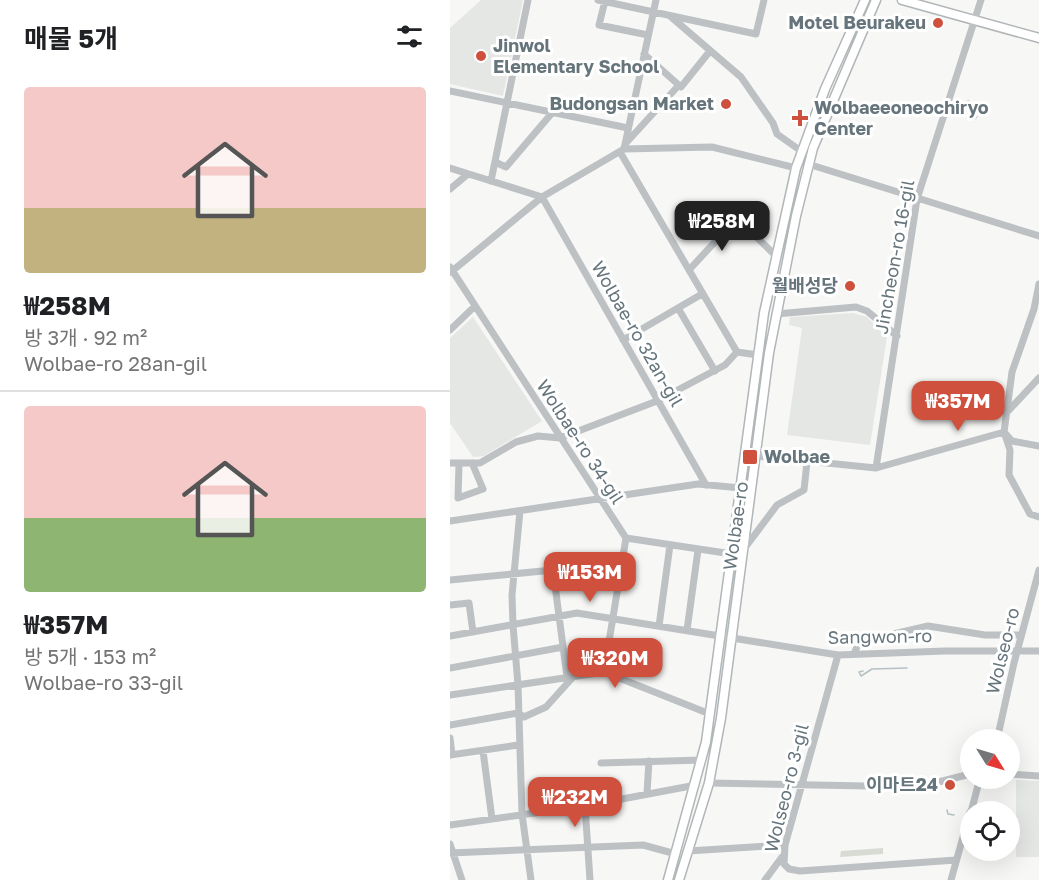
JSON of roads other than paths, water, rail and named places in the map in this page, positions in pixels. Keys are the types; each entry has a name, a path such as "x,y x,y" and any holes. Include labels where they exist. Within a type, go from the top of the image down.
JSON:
{"main road":[{"name":"Wolbae-ro","path":"668,880 702,760 764,314 796,168 825,89 865,0"},
{"name":"Wolbae-ro","path":"679,880 709,783 776,314 808,164 839,81 876,0"},
{"path":"902,0 1039,38"}],"street":[{"path":"491,181 528,0"},
{"path":"668,14 756,34 764,0"},
{"name":"Jincheon-ro 16-gil","path":"876,468 916,199 981,0"},
{"path":"648,34 599,25 602,1 654,4 668,14 741,77 773,123 777,134 801,151"},
{"path":"654,4 623,148 702,294 737,352"},
{"path":"451,270 542,197 623,148 710,51"},
{"path":"644,54 680,86"},
{"path":"450,91 628,128"},
{"path":"968,104 974,116"},
{"path":"495,162 506,167 552,112"},
{"path":"623,148 712,147 796,168"},
{"path":"808,164 1039,236"},
{"path":"450,168 542,197"},
{"path":"450,189 468,174"},
{"name":"Wolbae-ro 32an-gil","path":"542,197 706,485"},
{"path":"689,270 737,218 777,257"},
{"name":"Wolbae-ro 34-gil","path":"451,270 626,538"},
{"path":"1039,284 1034,309 1012,372 1009,410 1004,432 1010,450 1009,475 1030,514 1039,517"},
{"path":"622,340 702,294"},
{"path":"450,330 475,306"},
{"path":"776,314 856,307 867,311 897,336"},
{"path":"678,308 715,371"},
{"path":"450,463 480,463 516,442 538,436 560,438 657,400 715,371 737,352 758,355"},
{"path":"1009,410 1039,378"},
{"path":"756,456 876,468 1004,432"},
{"path":"1004,432 1012,441 1039,446"},
{"path":"742,551 777,505 804,490 807,462"},
{"path":"459,464 458,498 483,489 472,464"},
{"path":"450,521 706,485 741,488"},
{"path":"520,511 514,572 513,625 518,685 518,745 522,814 531,880"},
{"path":"604,672 626,538 732,554"},
{"path":"659,626 670,545"},
{"path":"687,630 698,549"},
{"path":"450,580 514,572 554,570 563,647 571,677"},
{"name":"Wolseo-ro","path":"1000,729 1039,570"},
{"path":"450,605 469,603 473,632"},
{"name":"Sangwon-ro","path":"450,636 577,614 838,655 945,651 1039,651"},
{"path":"854,654 859,642 928,626 985,635 1021,635"},
{"path":"450,668 563,647"},
{"name":"Wolseo-ro 3-gil","path":"838,655 782,857 789,869 800,871 956,860"},
{"path":"450,695 604,672 710,714"},
{"path":"450,725 518,713 524,717 546,707 571,677"},
{"path":"450,738 451,755 518,745"},
{"path":"483,751 492,819"},
{"path":"600,763 702,760"},
{"path":"647,793 649,761"},
{"path":"1020,775 1039,776"},
{"path":"709,783 919,787 960,777"},
{"path":"450,825 585,806 696,785"},
{"path":"585,806 590,880"},
{"path":"450,844 462,880"},
{"path":"452,853 643,844 676,854"},
{"path":"688,851 785,845"},
{"path":"951,880 960,847"},
{"path":"765,880 782,857"}],"waterway":[{"path":"863,671 859,672 861,676 872,669 907,668"},
{"path":"947,810 948,814 954,815"}],"place":[{"name":"Motel Beurakeu","path":"938,23"},
{"name":"Jinwol Elementary School","path":"481,56"},
{"name":"Budongsan Market","path":"726,104"},
{"name":"Wolbaeeoneochiryo Center","path":"800,118"},
{"name":"월배성당","path":"850,286"},
{"name":"Wolbae","path":"750,457"},
{"name":"이마트24","path":"950,785"}]}
